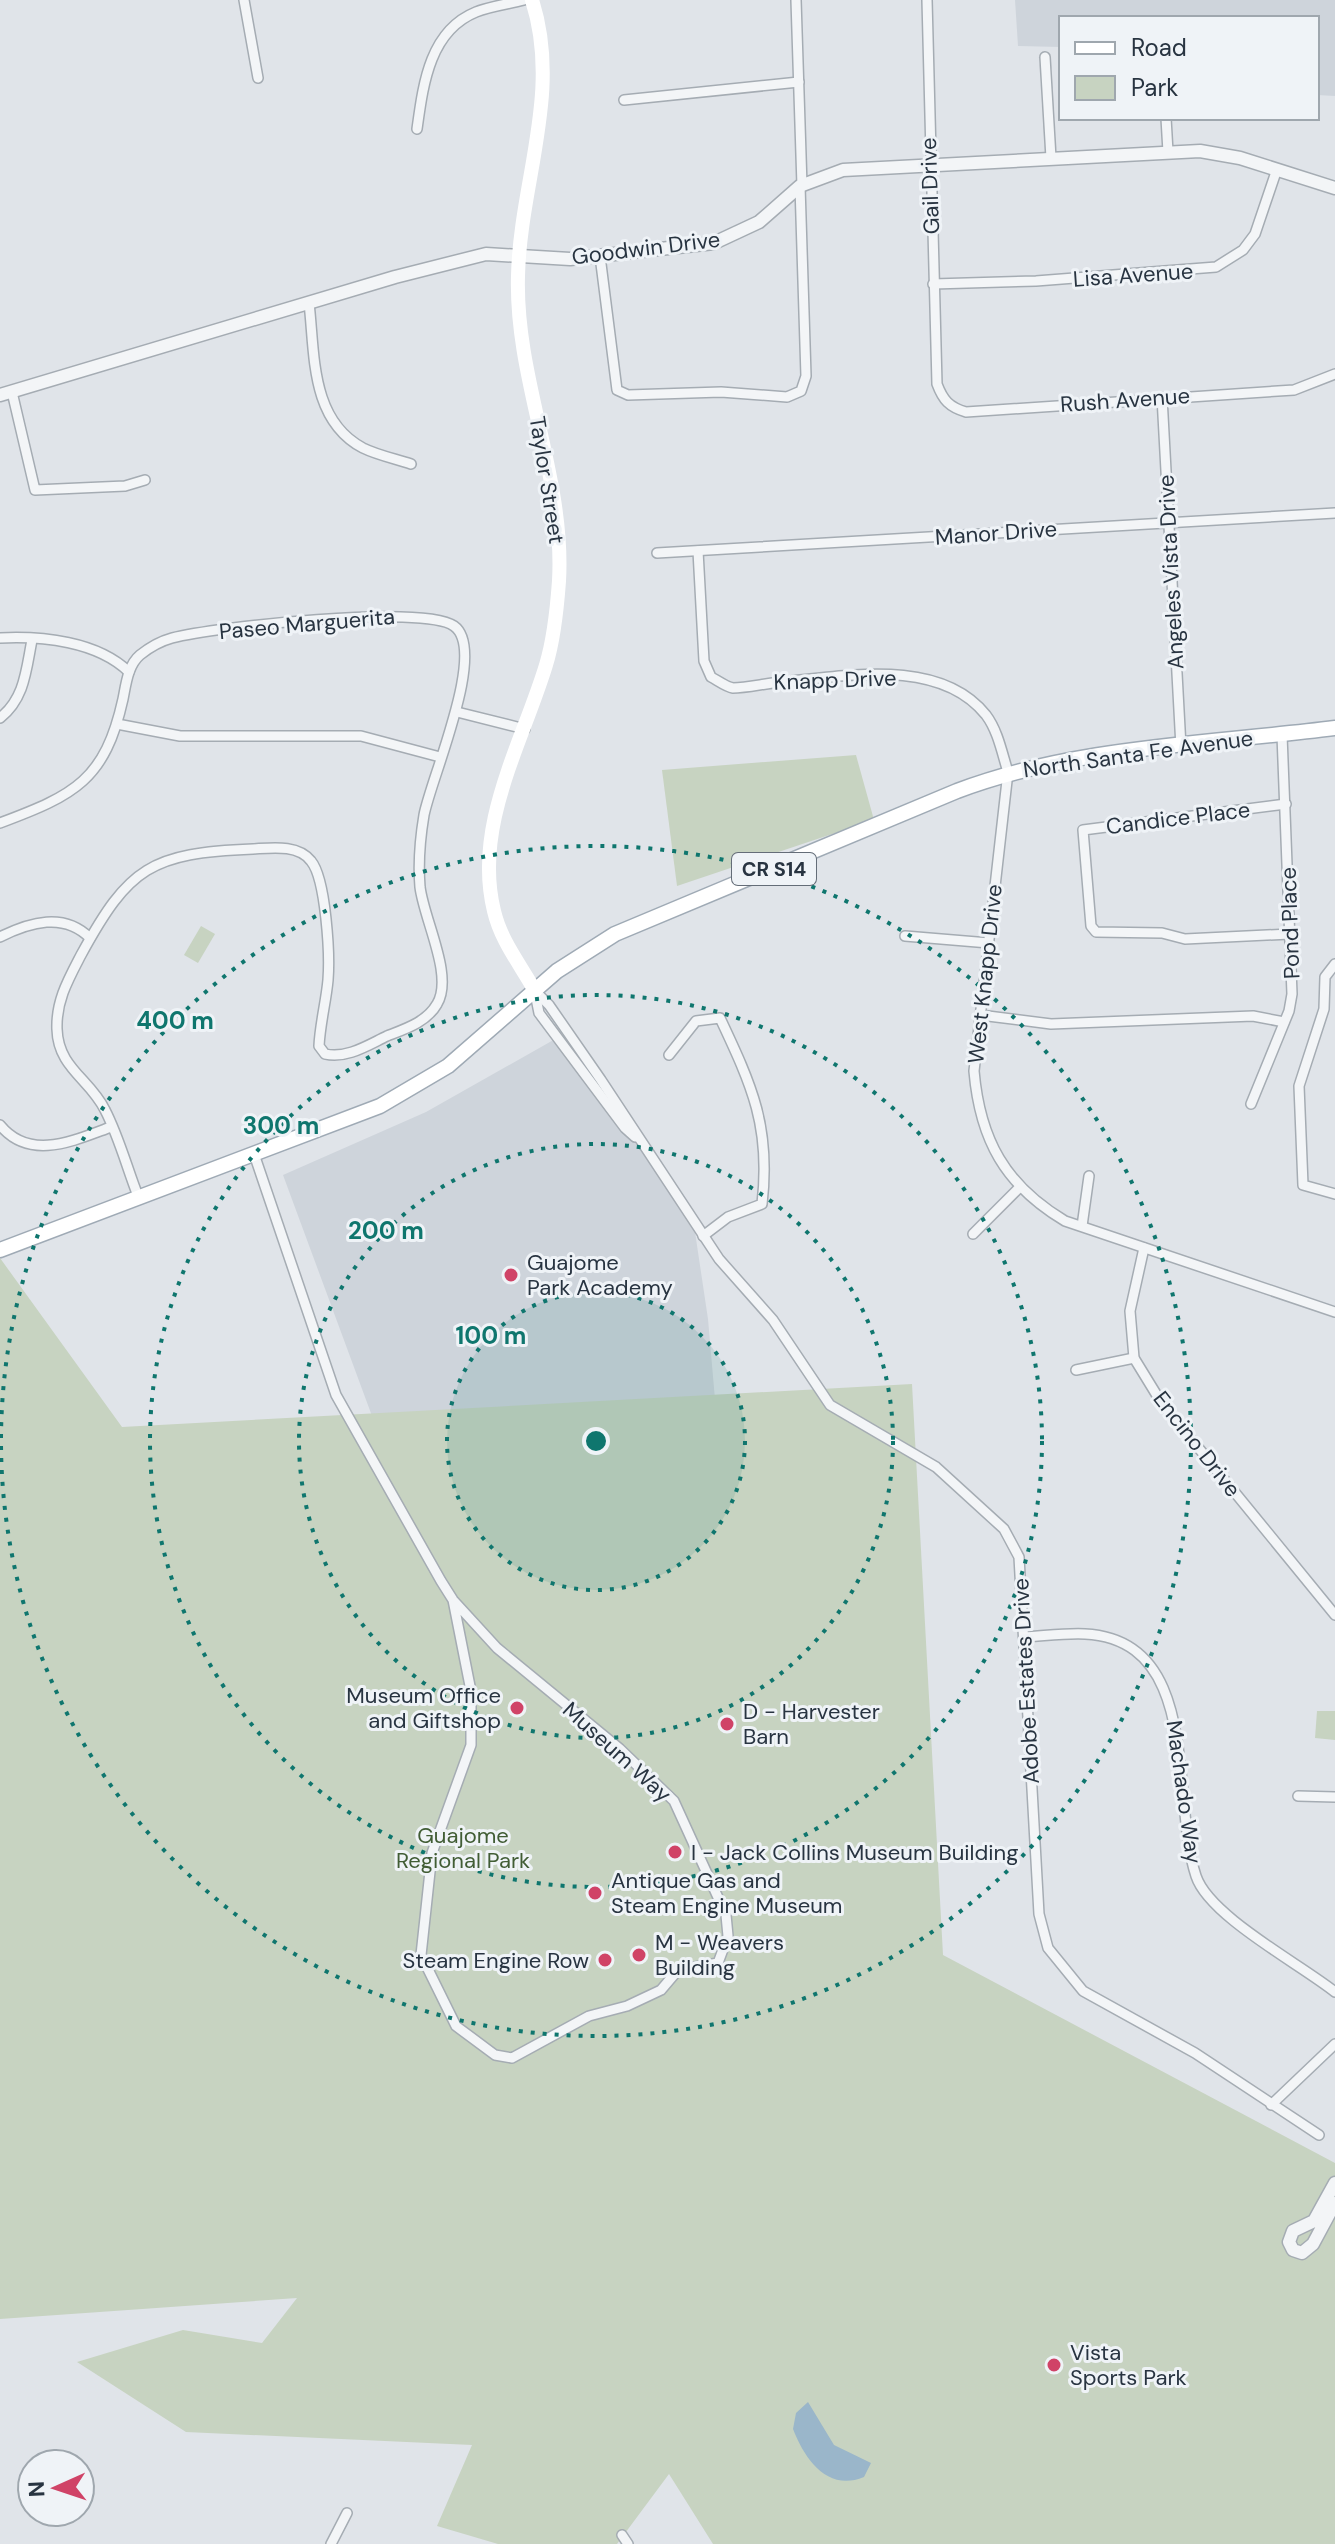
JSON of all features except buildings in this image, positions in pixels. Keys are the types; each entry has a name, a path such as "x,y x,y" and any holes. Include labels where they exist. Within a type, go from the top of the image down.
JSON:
{"main road":[{"name":"Taylor Street","path":"532,0 544,61 543,99 519,255 521,335 552,484 559,558 553,635 525,729 492,822 489,875 494,911 509,950 535,991"},
{"name":"North Santa Fe Avenue","path":"0,1250 380,1106 414,1088 470,1049 557,971 615,934 1008,772 1066,760 1335,728"}],"street":[{"path":"244,0 258,78"},
{"path":"417,129 424,81 434,52 444,38 460,21 476,12 524,0"},
{"path":"600,256 617,390 628,395 721,392 787,397 801,391 806,376 796,0"},
{"name":"Gail Drive","path":"927,0 936,373"},
{"path":"1045,57 1051,158"},
{"path":"624,100 799,82"},
{"path":"1166,120 1168,152"},
{"name":"Goodwin Drive","path":"6,394 309,303 486,254 570,259 727,239 759,222 801,186 843,170 1200,151 1240,158 1276,172 1335,188"},
{"name":"Lisa Avenue","path":"933,284 1216,267 1243,250 1255,234 1276,172"},
{"path":"309,303 321,400 330,417 362,448 411,464"},
{"name":"Rush Avenue","path":"936,373 942,398 952,408 966,412 1294,390 1335,374"},
{"path":"6,394 35,490 125,486 145,480"},
{"name":"Angeles Vista Drive","path":"1162,397 1181,747"},
{"name":"Manor Drive","path":"657,553 1335,513"},
{"name":"Knapp Drive","path":"698,551 704,661 711,677 733,688 868,674 900,676 950,687 971,699 987,717 1008,772"},
{"name":"Paseo Marguerita","path":"129,672 137,657 171,638 377,614 431,618 455,626 467,647 457,712 430,784 420,840 420,887 444,982 438,1004 424,1019 343,1056 325,1054 319,1046 328,977 321,881 311,860 285,848 220,850 164,862 138,873 116,895 90,938 58,1005 56,1031 67,1067 99,1101 138,1196"},
{"path":"0,638 93,649 115,658 129,672 112,742 92,773 50,804 0,823"},
{"path":"0,718 14,707 22,691 32,640"},
{"path":"457,712 525,729"},
{"path":"117,724 180,736 361,736 440,757"},
{"name":"Pond Place","path":"1251,1104 1292,994 1282,735"},
{"name":"West Knapp Drive","path":"1008,772 974,1071 977,1108 1006,1172 1044,1208 1082,1226 1335,1312"},
{"name":"Candice Place","path":"1286,804 1083,830 1091,926 1096,932 1162,933 1185,939 1290,934"},
{"path":"0,937 26,924 50,921 81,929 90,938"},
{"path":"905,936 989,943"},
{"path":"1335,964 1325,977 1324,1009 1303,1069 1298,1100 1303,1185 1335,1194"},
{"name":"Adobe Estates Drive","path":"535,991 544,1020 625,1128 641,1141 703,1236 773,1320 830,1405 936,1467 1004,1529 1019,1557 1039,1914 1048,1948 1083,1991 1195,2053 1319,2135"},
{"path":"980,1015 1051,1024 1253,1016 1284,1022"},
{"path":"669,1055 696,1021 720,1018 762,1123 766,1172 762,1204 728,1217 703,1236"},
{"path":"0,1125 8,1134 39,1147 64,1144 111,1127"},
{"name":"Museum Way","path":"254,1154 336,1395 453,1600 497,1648 620,1749 674,1801 726,1915 728,1936 718,1963 678,1970 661,1990 627,2006 589,2016 512,2058 495,2055 456,2026 421,1955 432,1853 471,1745 471,1691 453,1600"},
{"path":"1082,1226 1089,1176"},
{"path":"973,1234 1020,1187"},
{"name":"Encino Drive","path":"1144,1248 1130,1311 1134,1358 1161,1402 1335,1615"},
{"path":"1076,1370 1134,1358"},
{"name":"Machado Way","path":"1024,1637 1087,1634 1126,1645 1152,1666 1170,1699 1196,1877 1212,1904 1335,1992"},
{"path":"1298,1796 1335,1797"},
{"path":"1271,2105 1335,2044"},
{"path":"1335,2183 1314,2221 1293,2231 1289,2242 1293,2250 1302,2253 1313,2244 1335,2203"},
{"path":"331,2544 347,2513"}],"shaded area":[{"path":"1015,0 1335,0 1335,96 1319,95 1319,16 1059,16 1059,47 1018,46"},
{"name":"Guajome Park Academy","path":"564,1034 695,1232 708,1319 716,1411 396,1481 283,1175 426,1112"}],"green space":[{"path":"856,755 874,820 677,886 662,770"},
{"path":"201,926 215,934 198,963 184,955"},
{"name":"Guajome Regional Park","path":"0,1258 122,1427 912,1384 943,1955 1335,2163 1335,2544 713,2544 669,2474 617,2544 498,2544 437,2526 472,2445 186,2432 77,2362 183,2330 262,2343 297,2298 0,2319"},
{"path":"1317,1711 1335,1711 1335,1740 1315,1738"}],"water":[{"path":"808,2402 834,2445 871,2463 864,2477 851,2481 839,2480 829,2477 811,2462 793,2429 796,2413"}],"place":[{"name":"Guajome Park Academy","path":"511,1275"},
{"name":"Museum Office and Giftshop","path":"517,1708"},
{"name":"D - Harvester Barn","path":"727,1724"},
{"name":"I - Jack Collins Museum Building","path":"675,1852"},
{"name":"Antique Gas and Steam Engine Museum","path":"595,1893"},
{"name":"M - Weavers Building","path":"639,1955"},
{"name":"Steam Engine Row","path":"605,1960"},
{"name":"Vista Sports Park","path":"1054,2365"}]}
